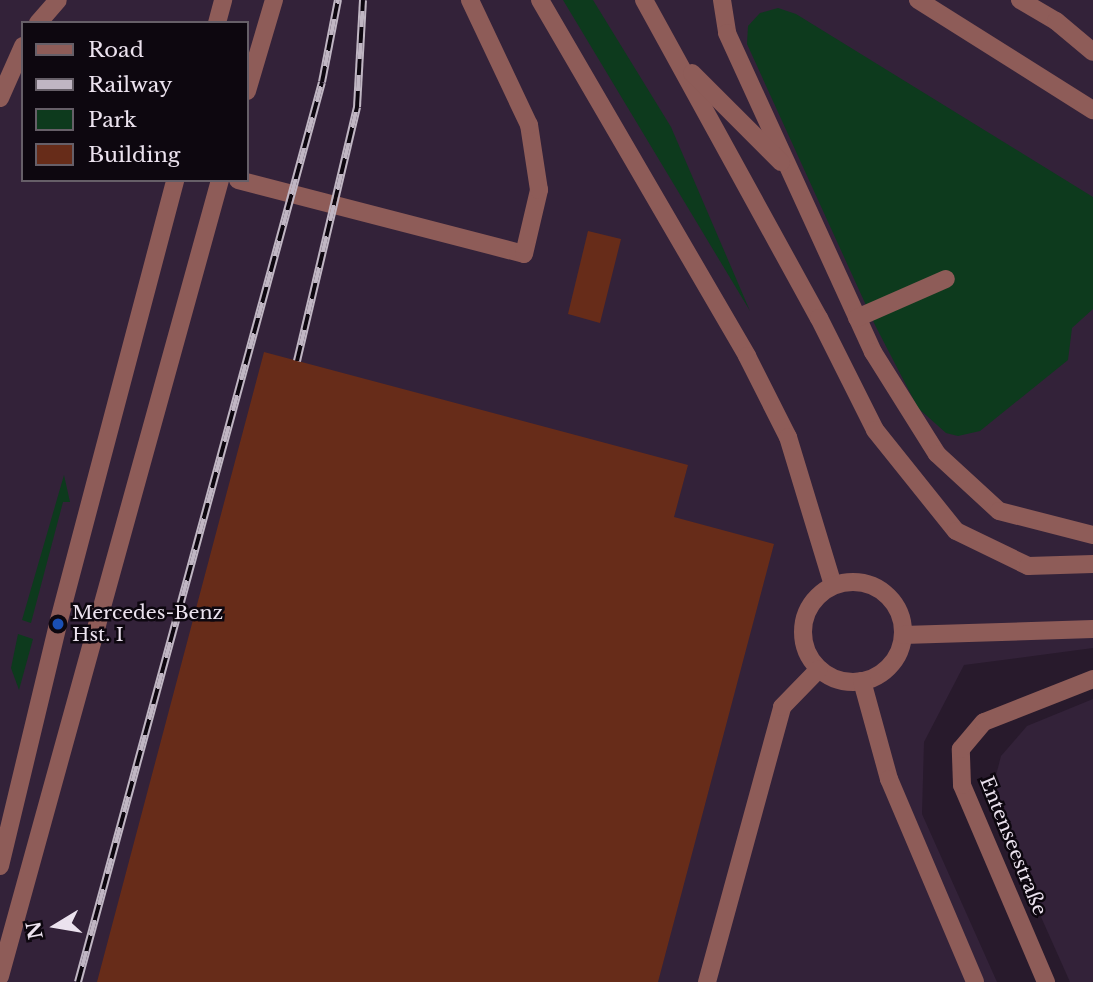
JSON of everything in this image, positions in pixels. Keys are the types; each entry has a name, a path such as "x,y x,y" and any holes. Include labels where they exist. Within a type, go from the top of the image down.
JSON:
{"street":[{"path":"40,21 58,0"},
{"path":"218,21 223,0"},
{"path":"248,88 274,0"},
{"path":"246,182 524,254 539,190 530,125 470,0"},
{"path":"540,0 747,356 788,437 833,585"},
{"path":"644,0 820,318 875,430 956,531 1028,566 1093,564"},
{"path":"722,0 727,33 873,352 937,454 999,511 1093,536"},
{"path":"918,0 1093,110"},
{"path":"1020,0 1056,21 1093,52"},
{"path":"0,98 21,51"},
{"path":"678,58 791,172"},
{"path":"30,862 1,859 58,624 174,182"},
{"path":"0,976 7,921 30,862 219,182"},
{"path":"858,318 946,279"},
{"path":"866,583 881,590 901,617 903,635 890,665 862,681 832,678 819,669 803,640 803,624 808,608 833,585 866,583"},
{"path":"903,635 1093,629"},
{"path":"707,982 782,707 819,669"},
{"name":"Entenseestraße","path":"1046,982 962,785 961,749 984,722 1093,679"},
{"path":"862,681 888,779 975,982"}],"shaded area":[{"path":"0,0 1093,0 1093,648 964,665 924,742 922,814 997,982 0,982"},
{"path":"1093,699 1093,982 1070,982 1029,890 993,787 1001,756 1027,726"}],"green space":[{"path":"563,0 593,0 671,127 750,311"},
{"path":"778,8 796,14 1093,197 1093,309 1072,328 1068,360 980,431 958,436 946,433 918,408 875,325 747,44 748,26 760,13"},
{"path":"64,475 70,502 63,502 31,623 22,620"},
{"path":"18,634 33,639 19,690 11,668"}],"building":[{"path":"588,231 621,239 600,323 568,314"},
{"path":"264,352 688,465 674,517 774,544 658,982 97,982"}],"railway":[{"path":"78,982 322,82 338,0"},
{"path":"297,361 357,107 363,0"}],"place":[{"name":"Mercedes-Benz Hst. I","path":"58,624"}]}
